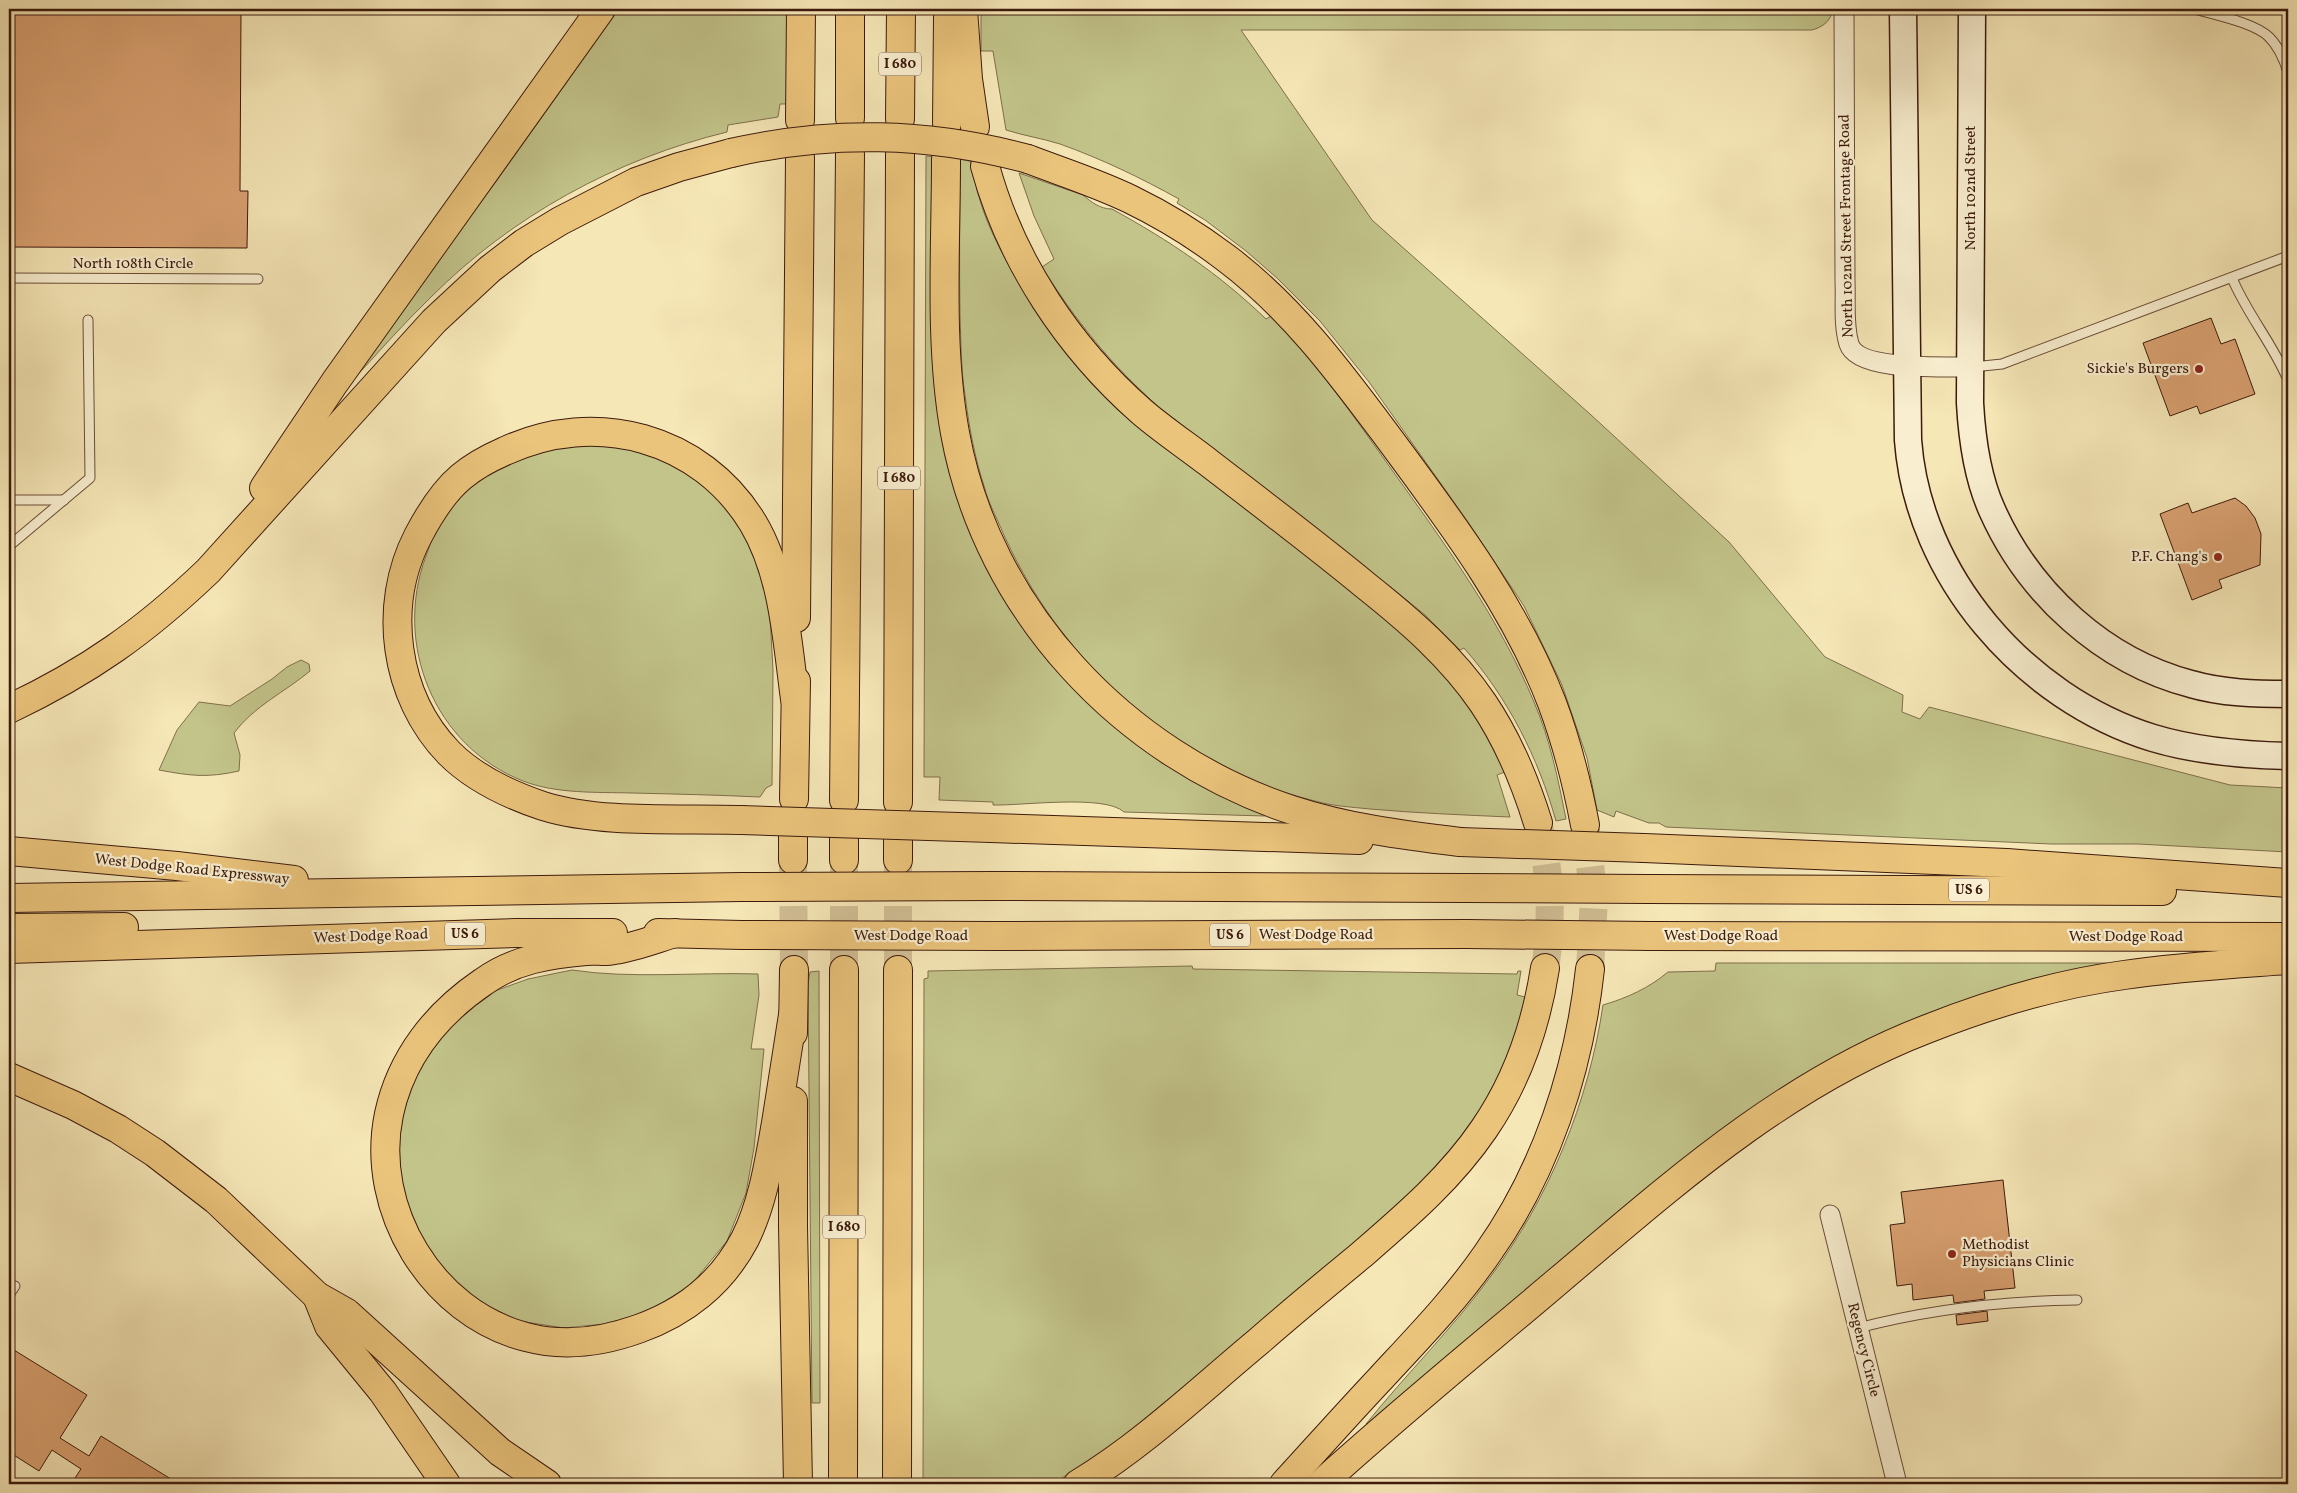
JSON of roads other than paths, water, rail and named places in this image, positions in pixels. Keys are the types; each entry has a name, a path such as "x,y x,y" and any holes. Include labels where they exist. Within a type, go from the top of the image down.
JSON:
{"highway":[{"path":"208,571 334,382 601,9"},
{"path":"800,120 801,9"},
{"path":"850,9 850,118"},
{"name":"I 680","path":"900,118 901,9"},
{"path":"947,123 948,9"},
{"path":"964,9 968,79 975,127"},
{"path":"9,709 100,660 143,629 208,571 434,321 490,269 524,243 560,221 636,182 679,167 730,153 791,142 827,138 898,137 976,146 1028,159 1129,198 1197,238 1227,259 1256,284 1308,335 1334,365 1414,472 1476,562 1518,631 1540,674 1561,729 1575,777 1585,825"},
{"path":"844,800 850,154"},
{"name":"I 680","path":"898,802 900,154"},
{"path":"794,799 800,157"},
{"path":"946,159 946,345 949,390 956,436 979,516 997,558 1021,600 1049,642 1080,678 1125,717 1177,755 1248,793 1298,812 1356,827 1460,842"},
{"path":"985,166 1002,217 1020,256 1043,296 1070,335 1102,372 1142,412 1337,562 1413,625 1442,652 1475,692 1501,734 1521,774 1538,823"},
{"path":"795,700 777,583 754,524 734,497 709,472 682,454 654,442 621,433 587,430 554,434 523,442 486,459 460,477 439,500 410,551 402,572 398,596 397,623 399,648 405,678 416,704 450,753 499,788 542,806 574,813 603,816 1644,848 2007,863 2288,883"},
{"name":"West Dodge Road Expressway","path":"9,851 259,875 375,892"},
{"name":"US 6","path":"375,892 992,886 2288,891"},
{"path":"9,898 375,892"},
{"path":"9,928 175,927 254,941"},
{"name":"West Dodge Road","path":"254,941 515,933 992,936 1467,934 2288,937"},
{"path":"675,933 614,950 545,956 519,962 484,980 456,1002 431,1026 410,1056 398,1084 389,1115 386,1141 390,1193 398,1220 410,1245 426,1270 445,1290 470,1311 494,1326 525,1337 556,1342 588,1342 622,1335 658,1323 686,1307 709,1288 729,1264 745,1239 759,1205 770,1158 793,1015"},
{"name":"US 6","path":"9,949 254,941"},
{"path":"1321,1484 1468,1357 1724,1143 1795,1095 1837,1072 1925,1029 2034,993 2121,975 2166,969 2288,960"},
{"path":"1078,1484 1136,1443 1403,1219 1453,1169 1484,1129 1521,1060 1534,1022 1545,968"},
{"path":"1284,1484 1448,1306 1488,1253 1511,1216 1540,1160 1560,1109 1580,1032 1590,969"},
{"path":"794,970 793,1226 798,1484"},
{"name":"I 680","path":"842,1484 844,970"},
{"path":"897,1484 898,970"},
{"path":"9,1077 73,1105 118,1129 188,1177 216,1200 317,1296 347,1313 485,1439 523,1470 547,1484"},
{"path":"317,1296 329,1326 383,1392 446,1484"}],"main road":[{"path":"1904,9 1908,440 1910,468 1917,496 1940,555 1972,607 1994,636 2029,670 2074,701 2114,722 2153,738 2206,750 2288,756"},
{"name":"North 102nd Street","path":"1970,13 1970,367 1973,437 1978,467 1992,510 2012,546 2039,585 2073,621 2114,652 2154,671 2191,684 2249,694 2288,694"}],"street":[{"name":"North 102nd Street Frontage Road","path":"1844,9 1845,281 1846,327 1849,345 1855,354 1881,363 1970,367"},
{"name":"Regency Circle","path":"1830,1215 1897,1484"}],"lane":[{"path":"2195,9 2259,29 2268,36 2282,55 2288,72"},
{"path":"1970,367 2002,364 2288,256"},
{"name":"North 108th Circle","path":"9,278 258,278"},
{"path":"2232,278 2240,297 2266,338 2288,380"},
{"path":"9,546 90,478 88,320"},
{"path":"9,500 64,500"},
{"path":"9,1295 14,1286"},
{"path":"1858,1328 1925,1312 2036,1300 2077,1300"}],"tunnel":[{"path":"1538,823 1546,860 1550,913 1545,968"},
{"path":"1585,825 1594,898 1590,969"},
{"path":"793,864 794,970"},
{"path":"844,864 844,970"},
{"path":"898,864 898,970"}],"place":[{"name":"Sickie's Burgers","path":"2199,369"},
{"name":"P.F. Chang's","path":"2218,557"},
{"name":"Methodist Physicians Clinic","path":"1952,1254"}]}
